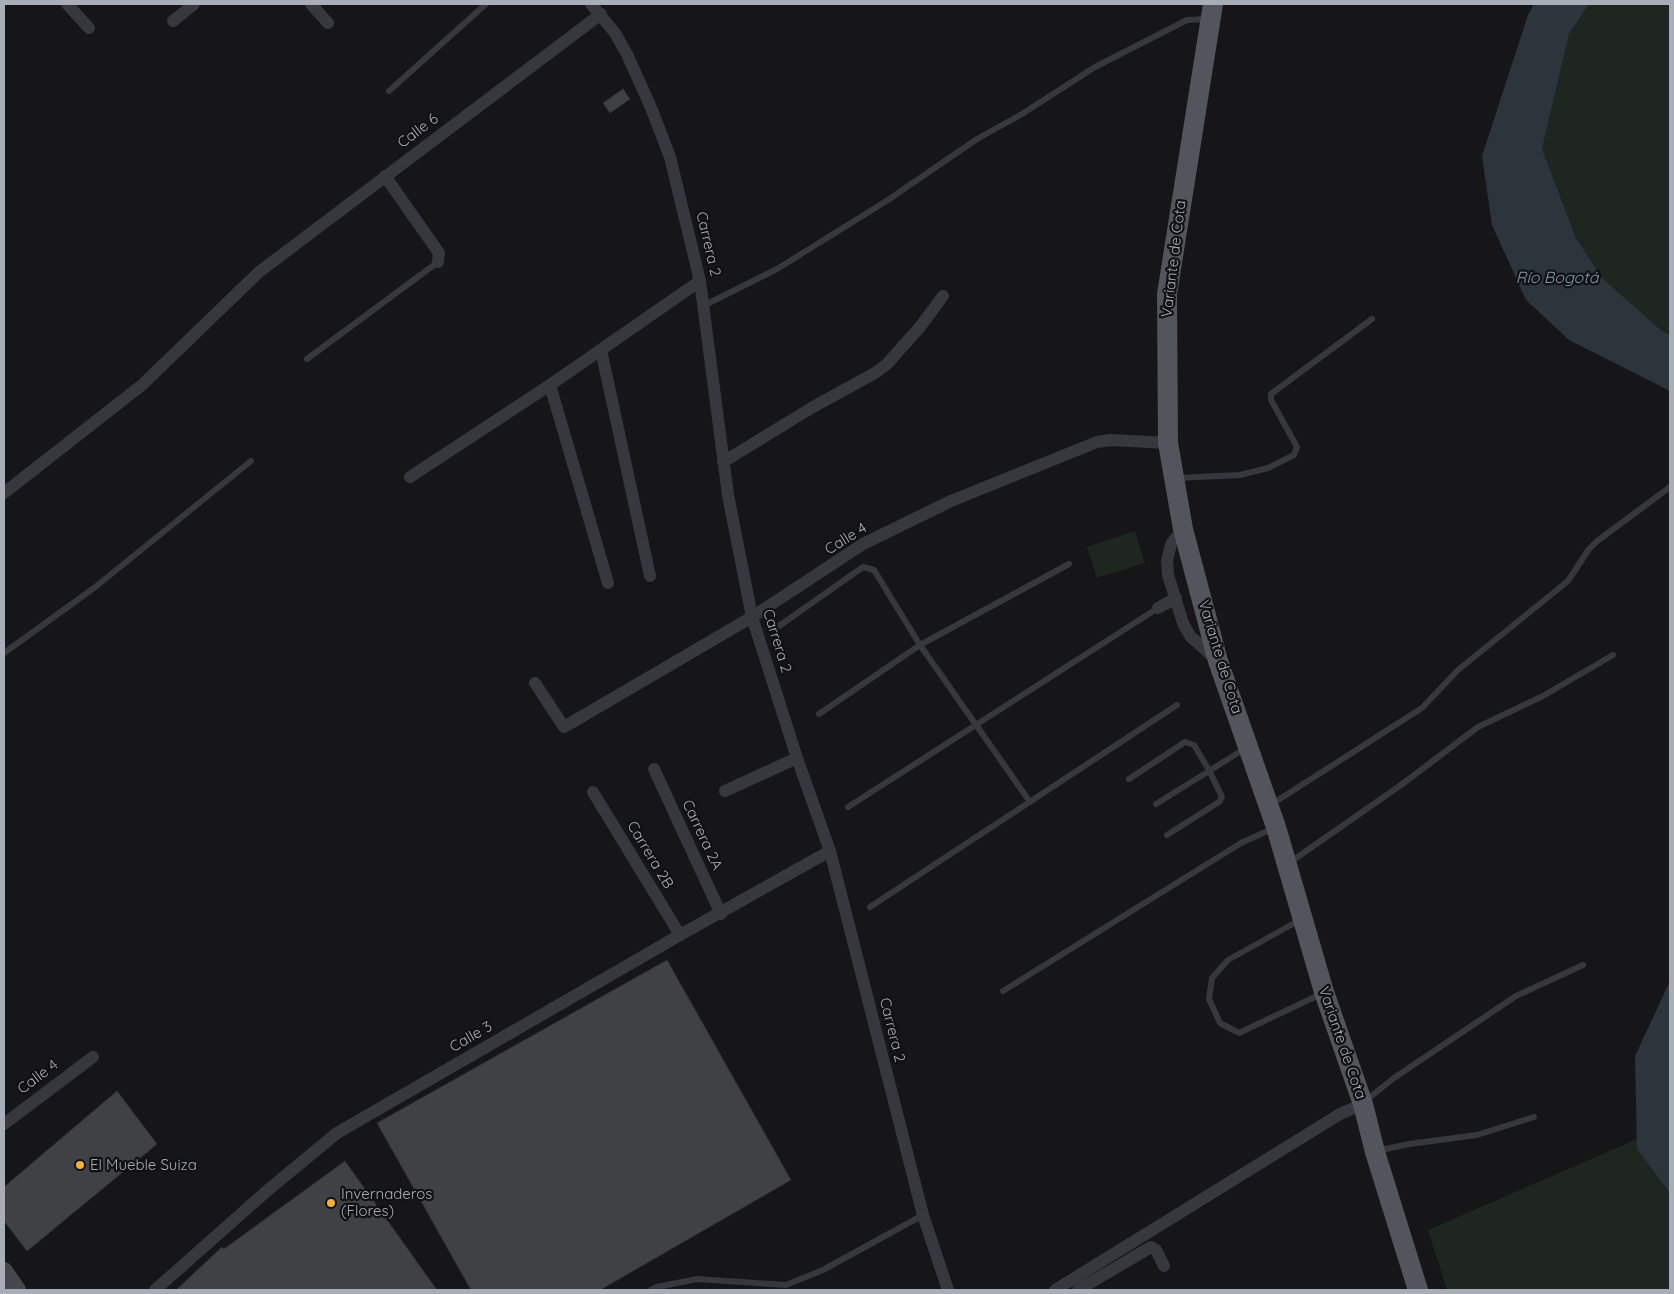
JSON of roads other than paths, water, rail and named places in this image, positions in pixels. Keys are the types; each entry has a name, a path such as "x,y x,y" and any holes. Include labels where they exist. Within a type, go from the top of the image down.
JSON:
{"main road":[{"name":"Variante de Cota","path":"1211,11 1167,294 1168,443 1183,529 1218,661 1276,827 1324,992 1363,1104 1374,1152 1418,1290"},
{"path":"4,1272 17,1290"}],"street":[{"path":"67,4 89,28"},
{"path":"173,21 194,4"},
{"path":"311,4 328,23"},
{"name":"Carrera 2","path":"591,4 601,14 627,54 670,157 700,281 723,462 752,617 797,758 830,851 923,1215 948,1290"},
{"name":"Calle 6","path":"4,494 142,385 256,274 601,14"},
{"path":"385,176 439,253 438,262"},
{"path":"410,477 550,385 700,281"},
{"path":"723,462 813,407 875,373 887,364 920,327 943,296"},
{"path":"601,350 650,576"},
{"path":"550,385 608,583"},
{"name":"Calle 4","path":"535,683 564,727 752,617 864,544 951,501 1097,442 1111,440 1168,443"},
{"path":"1183,529 1171,544 1168,575 1183,623 1190,636 1218,661"},
{"path":"1158,608 1176,598"},
{"path":"725,791 797,758"},
{"name":"Carrera 2A","path":"654,769 722,914"},
{"name":"Carrera 2B","path":"593,792 680,934"},
{"name":"Calle 3","path":"155,1290 268,1190 337,1133 680,934 722,914 830,851"},
{"name":"Calle 4","path":"4,1124 92,1057"},
{"path":"1055,1290 1340,1114 1363,1104"},
{"path":"1078,1290 1151,1247 1156,1250 1164,1266"}],"lane":[{"path":"389,91 486,4"},
{"path":"703,306 777,269 888,200 976,140 1022,114 1095,67 1186,20 1211,11"},
{"path":"307,358 438,262"},
{"path":"1174,478 1240,475 1268,468 1294,455 1297,447 1271,400 1271,394 1372,319"},
{"path":"4,653 94,588 251,462"},
{"path":"1269,806 1422,708 1458,670 1568,581 1596,542 1670,487"},
{"path":"819,714 920,646 1069,564"},
{"path":"779,626 863,567 869,567 874,570 920,646 1030,802"},
{"path":"848,807 1158,608"},
{"path":"1286,865 1401,785 1478,727 1543,696 1613,655"},
{"path":"870,907 1177,705"},
{"path":"1129,779 1185,742 1194,745 1222,797 1219,802 1167,835"},
{"path":"1156,804 1249,746"},
{"path":"1003,991 1241,844 1276,827"},
{"path":"1303,918 1228,960 1212,978 1209,999 1220,1023 1239,1033 1324,992"},
{"path":"1363,1104 1394,1078 1516,996 1583,965"},
{"path":"1374,1152 1409,1144 1477,1135 1534,1117"},
{"path":"651,1290 657,1287 697,1279 786,1285 823,1270 923,1215"}],"water":[{"name":"Río Bogotá","path":"1534,4 1589,4 1569,34 1542,149 1576,238 1603,279 1662,331 1670,335 1670,391 1569,340 1526,300 1492,225 1482,156 1528,15"},
{"path":"1670,981 1670,1193 1637,1149 1635,1056"}],"place":[{"name":"El Mueble Suiza","path":"80,1165"},
{"name":"Invernaderos (Flores)","path":"331,1203"}]}
